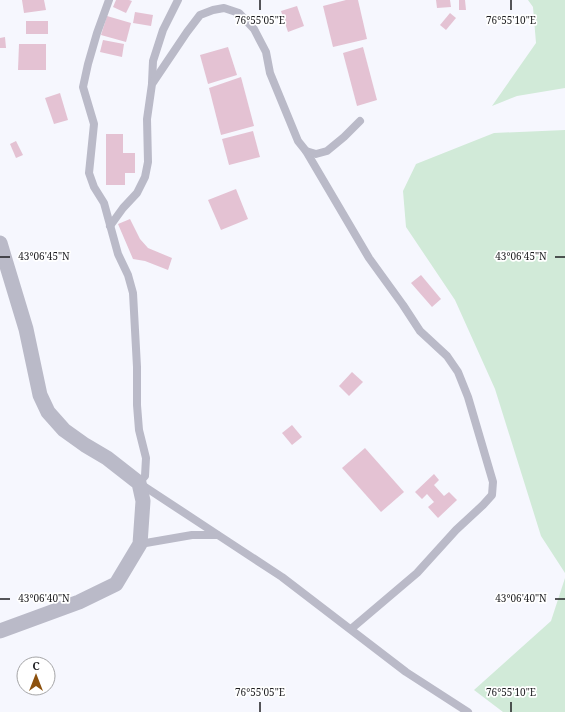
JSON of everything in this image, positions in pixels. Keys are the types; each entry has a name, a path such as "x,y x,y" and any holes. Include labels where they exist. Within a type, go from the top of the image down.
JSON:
{"street":[{"path":"0,243 26,328 40,395 48,412 64,430 107,458 139,483 143,500 140,544 116,584 79,602 0,631"}],"lane":[{"path":"109,0 97,33 88,64 84,86 94,124 89,173 94,187 104,203 118,254 128,275 134,293 138,367 139,430 146,458 145,476 139,483 282,577 406,672 468,712"},
{"path":"110,226 123,208 137,193 145,177 148,162 147,119 152,84 153,61 162,30 178,0"},
{"path":"152,84 200,15 224,8 239,13 254,29 266,52 270,73 298,141 306,151 369,258 420,331 447,356 458,372 468,397 493,482 492,495 456,530 417,573 351,629"},
{"path":"306,151 316,154 327,151 360,121"},
{"path":"140,544 192,535 218,535"}],"green space":[{"path":"528,0 565,0 565,88 517,96 492,106 536,43 533,7"},
{"path":"565,130 565,573 541,536 495,389 455,300 406,227 403,191 416,164 494,133"},
{"path":"565,578 565,712 503,712 474,690 551,621"}],"building":[{"path":"22,0 44,0 46,10 24,13"},
{"path":"116,0 132,1 126,13 113,7"},
{"path":"346,0 358,0 367,39 333,47 323,6"},
{"path":"436,0 450,0 451,7 437,8"},
{"path":"459,0 465,0 466,10 459,10"},
{"path":"297,6 304,26 288,32 281,11"},
{"path":"135,12 153,15 151,26 133,23"},
{"path":"450,13 456,18 446,30 440,25"},
{"path":"107,16 131,23 126,42 101,35"},
{"path":"26,21 48,21 48,34 26,34"},
{"path":"5,37 6,48 0,48 0,38"},
{"path":"103,40 124,44 122,57 100,52"},
{"path":"19,44 46,44 46,70 18,70"},
{"path":"228,47 237,75 208,84 200,55"},
{"path":"363,47 377,100 357,106 343,53"},
{"path":"241,77 254,126 221,135 209,88"},
{"path":"60,93 68,120 54,124 45,98"},
{"path":"253,131 260,157 229,165 222,139"},
{"path":"106,134 123,134 123,153 135,153 135,173 125,173 125,185 106,185"},
{"path":"16,141 23,155 16,158 10,144"},
{"path":"236,189 248,219 221,230 208,200"},
{"path":"130,219 140,239 148,248 172,258 168,270 145,261 133,259 118,224"},
{"path":"421,275 441,299 432,307 411,283"},
{"path":"352,372 363,382 349,396 339,386"},
{"path":"292,425 302,437 292,445 282,433"},
{"path":"365,448 404,492 381,512 342,468"},
{"path":"434,474 439,480 434,485 444,496 449,492 457,500 438,518 428,507 434,502 427,494 422,499 415,492"}]}
